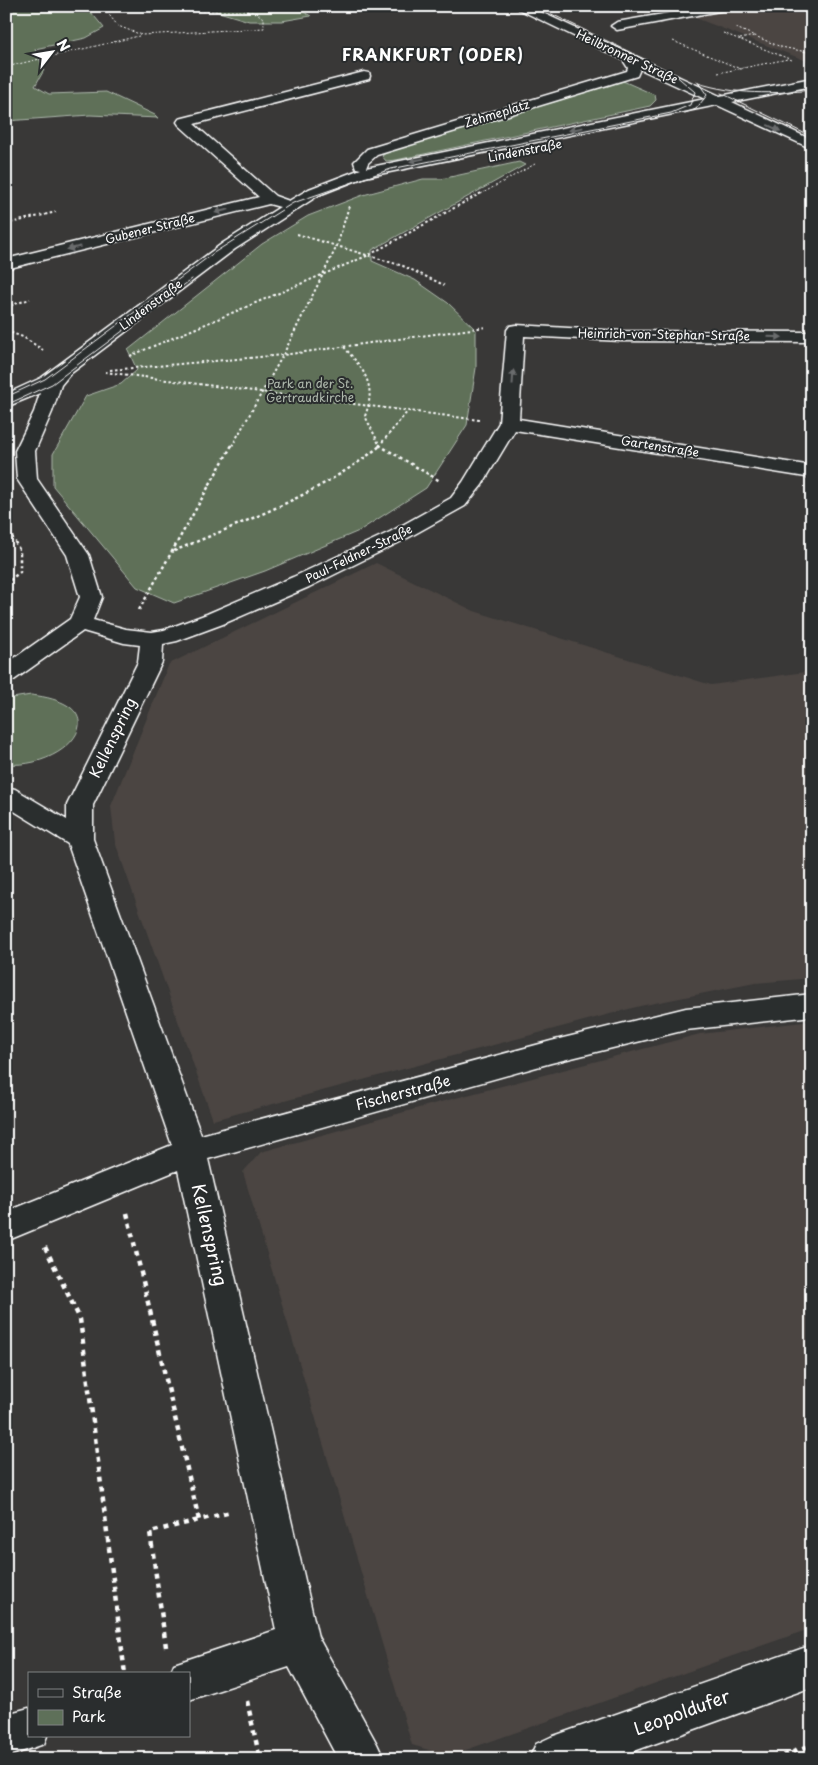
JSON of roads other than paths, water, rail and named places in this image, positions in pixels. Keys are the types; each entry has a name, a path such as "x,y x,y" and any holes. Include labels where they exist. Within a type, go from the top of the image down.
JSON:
{"street":[{"name":"Heilbronner Straße","path":"518,6 710,98 741,102 812,146"},
{"path":"540,6 678,73 710,98"},
{"name":"Heilbronner Straße","path":"615,30 633,24 730,6"},
{"name":"Zehmeplatz","path":"360,174 361,162 372,152 632,73 634,68 628,58"},
{"path":"678,73 710,98"},
{"path":"294,207 270,199 184,122 364,76"},
{"path":"586,140 622,128 678,117 699,109 710,98 768,91 812,82"},
{"path":"741,102 784,91 812,87"},
{"path":"741,102 768,91 784,91"},
{"name":"Lindenstraße","path":"6,401 61,374 229,246 262,224 294,207 314,192 360,174 710,98"},
{"name":"Lindenstraße","path":"294,207 374,183 586,140 741,102 759,106 775,103"},
{"path":"759,106 812,131"},
{"path":"360,174 374,183"},
{"name":"Gubener Straße","path":"6,264 270,199"},
{"name":"Heinrich-von-Stephan-Straße","path":"516,330 621,336 812,338"},
{"name":"Paul-Feldner-Straße","path":"80,624 124,636 152,639 169,636 215,619 301,582 397,536 458,502 466,493 509,423 516,330"},
{"path":"6,674 80,624 91,597 78,555 27,479 16,453 43,412 52,384 61,374"},
{"name":"Gartenstraße","path":"509,423 812,472"},
{"name":"Kellenspring","path":"152,639 150,662 80,805 80,839 190,1152 300,1643"},
{"path":"6,795 80,839"},
{"name":"Fischerstraße","path":"19,1222 190,1152 542,1055 686,1019 812,1005"},
{"path":"178,1667 238,1664 300,1643 362,1759"},
{"name":"Leopoldufer","path":"551,1759 812,1666"},
{"path":"6,1736 28,1729"}],"tram line":[{"path":"535,6 673,73"},
{"path":"6,397 45,379 215,252 293,203 391,169 671,113 690,105 695,92 673,73"},
{"path":"673,73 679,76"},
{"path":"685,113 696,109 707,95 699,83"},
{"path":"699,83 740,92 812,90"},
{"path":"721,93 812,137"},
{"path":"6,405 52,384 192,279"}],"district":[{"name":"FRANKFURT (ODER)","path":"433,55"}],"park label":[{"name":"Park an der St. Gertraudkirche","path":"310,391"}]}
